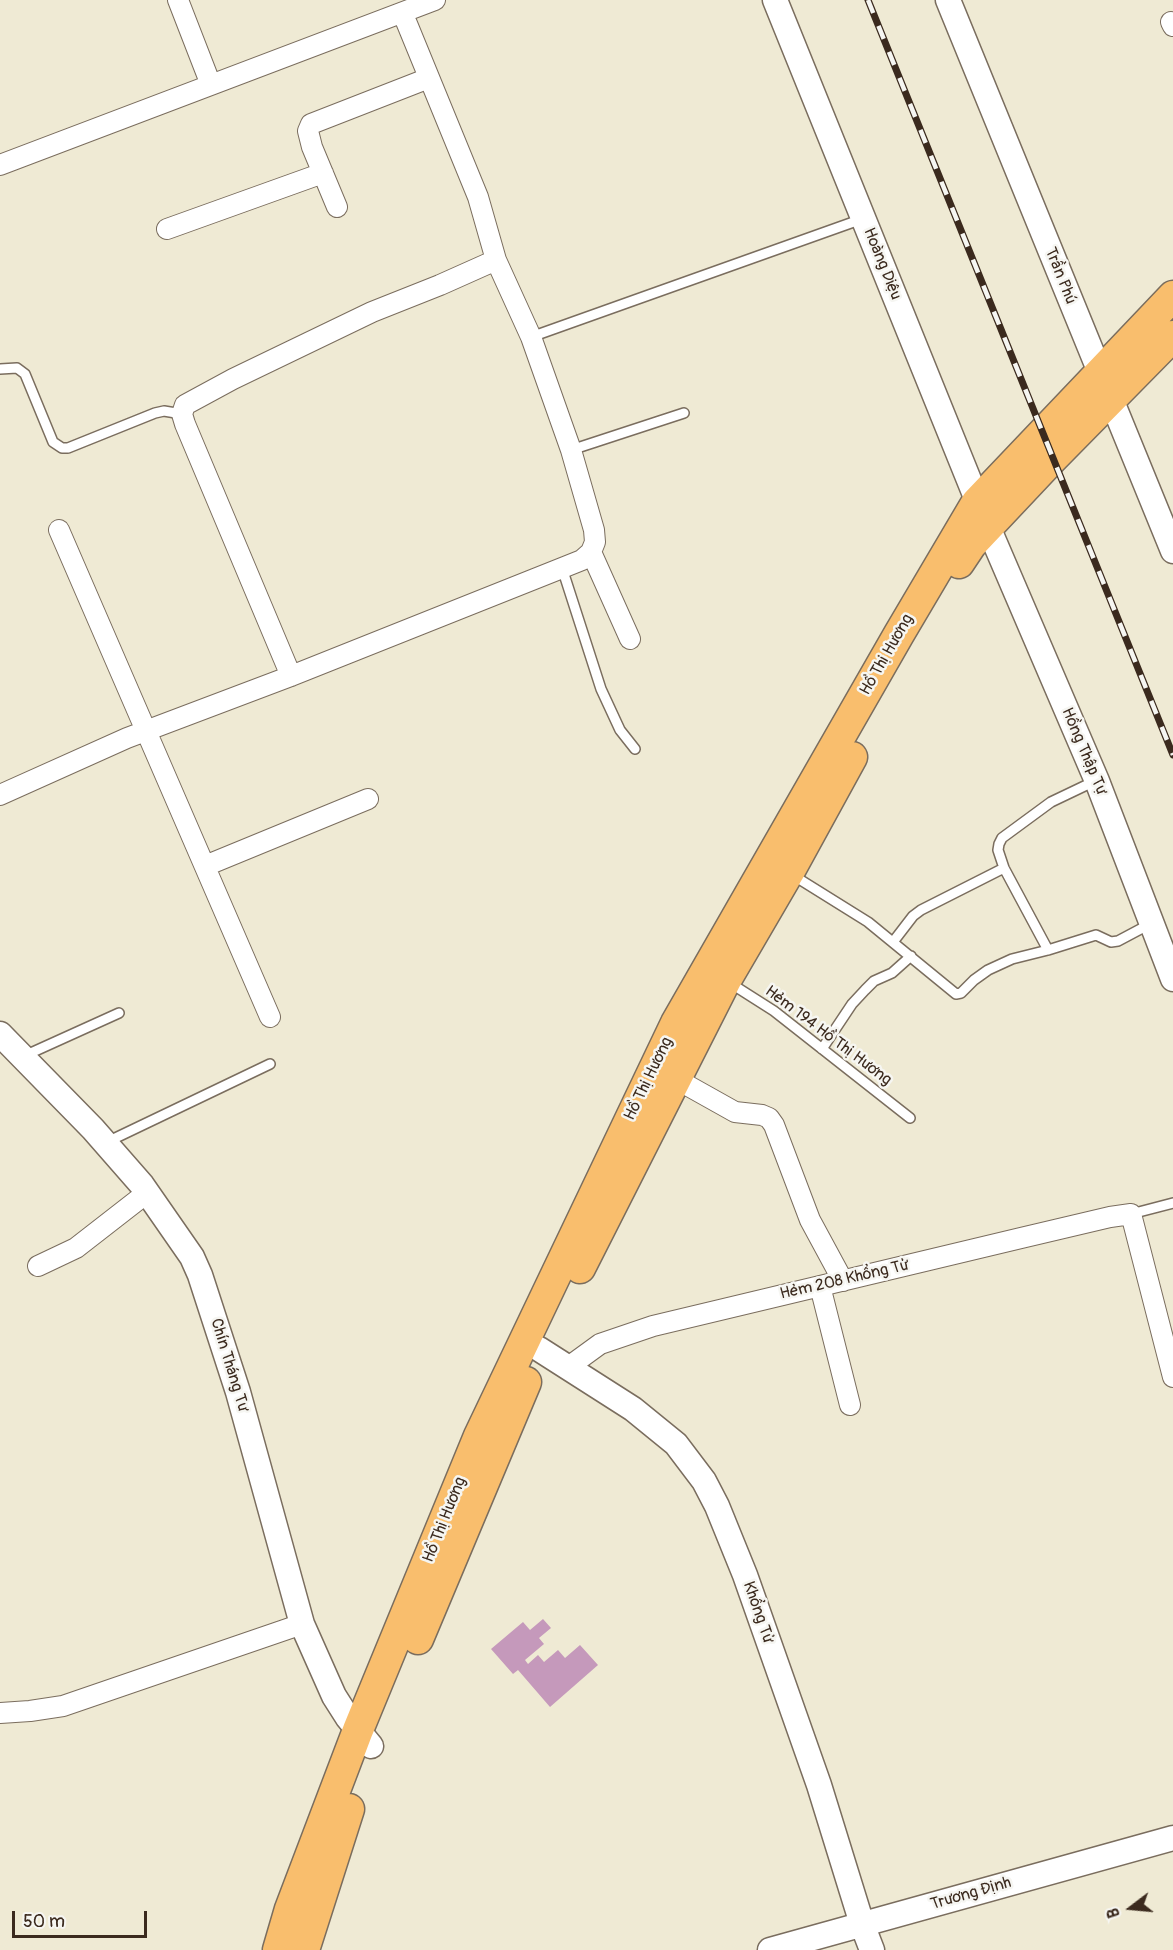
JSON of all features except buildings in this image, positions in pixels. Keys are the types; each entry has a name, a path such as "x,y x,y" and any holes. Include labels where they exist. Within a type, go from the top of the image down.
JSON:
{"main road":[{"name":"Hồ Thị Hương","path":"304,1950 354,1792 365,1738 479,1436 676,1023 899,634 983,514 1100,372 1173,296"},
{"name":"Hồ Thị Hương","path":"278,1950 290,1909 539,1349 726,980 789,872 949,580 972,545 983,514 1052,459 1173,336"}],"street":[{"path":"178,0 211,85"},
{"name":"Hoàng Diệu","path":"775,0 983,514"},
{"name":"Trần Phú","path":"948,0 1173,551"},
{"path":"0,165 418,5 429,78 478,197 496,260 531,337 571,450 594,530 595,542 591,552 582,560 146,731 0,795"},
{"path":"337,207 312,147 308,131 311,124 429,78"},
{"path":"167,229 323,173"},
{"path":"291,676 184,424 182,414 185,405 233,379 372,312 496,260"},
{"name":"Hồng Thập Tự","path":"983,514 1096,781 1173,979"},
{"path":"59,530 270,1017"},
{"path":"591,552 630,639"},
{"path":"205,866 368,799"},
{"name":"Chín Tháng Tư","path":"0,1034 105,1143 148,1192 200,1275 238,1392 302,1624 334,1696 365,1738"},
{"path":"676,1079 735,1112 769,1118 778,1135 810,1220 843,1281"},
{"path":"38,1266 76,1248 148,1192"},
{"path":"1131,1214 1173,1377"},
{"name":"Hẻm 208 Khổng Tử","path":"567,1368 600,1344 627,1334 1099,1219 1131,1214"},
{"path":"820,1286 850,1405"},
{"name":"Khổng Tử","path":"539,1349 633,1409 656,1427 676,1444 704,1481 717,1506 745,1575 819,1785 872,1950"},
{"path":"0,1713 63,1706 302,1624"},
{"name":"Trương Định","path":"770,1950 1173,1838"}],"lane":[{"path":"531,337 863,218"},
{"path":"0,369 17,368 25,374 52,442 62,448 68,448 155,413 164,411 182,414"},
{"path":"571,450 684,413"},
{"path":"562,568 601,689 620,730 634,749"},
{"path":"1048,950 1004,868 998,850 1002,838 1051,802 1096,781"},
{"path":"893,942 913,916 921,910 1004,868"},
{"path":"789,872 835,900 893,942 956,993 962,993 974,980 998,965 1096,935 1111,942 1118,941 1152,923"},
{"path":"822,1048 852,1004 865,990 874,981 892,973 911,956"},
{"name":"Hẻm 194 Hồ Thị Hương","path":"726,980 774,1011 910,1118"},
{"path":"22,1057 119,1013"},
{"path":"105,1143 270,1064"},
{"name":"Hẻm 208 Khổng Tử","path":"1131,1214 1173,1203"}],"railway":[{"path":"868,0 1173,755"}]}
